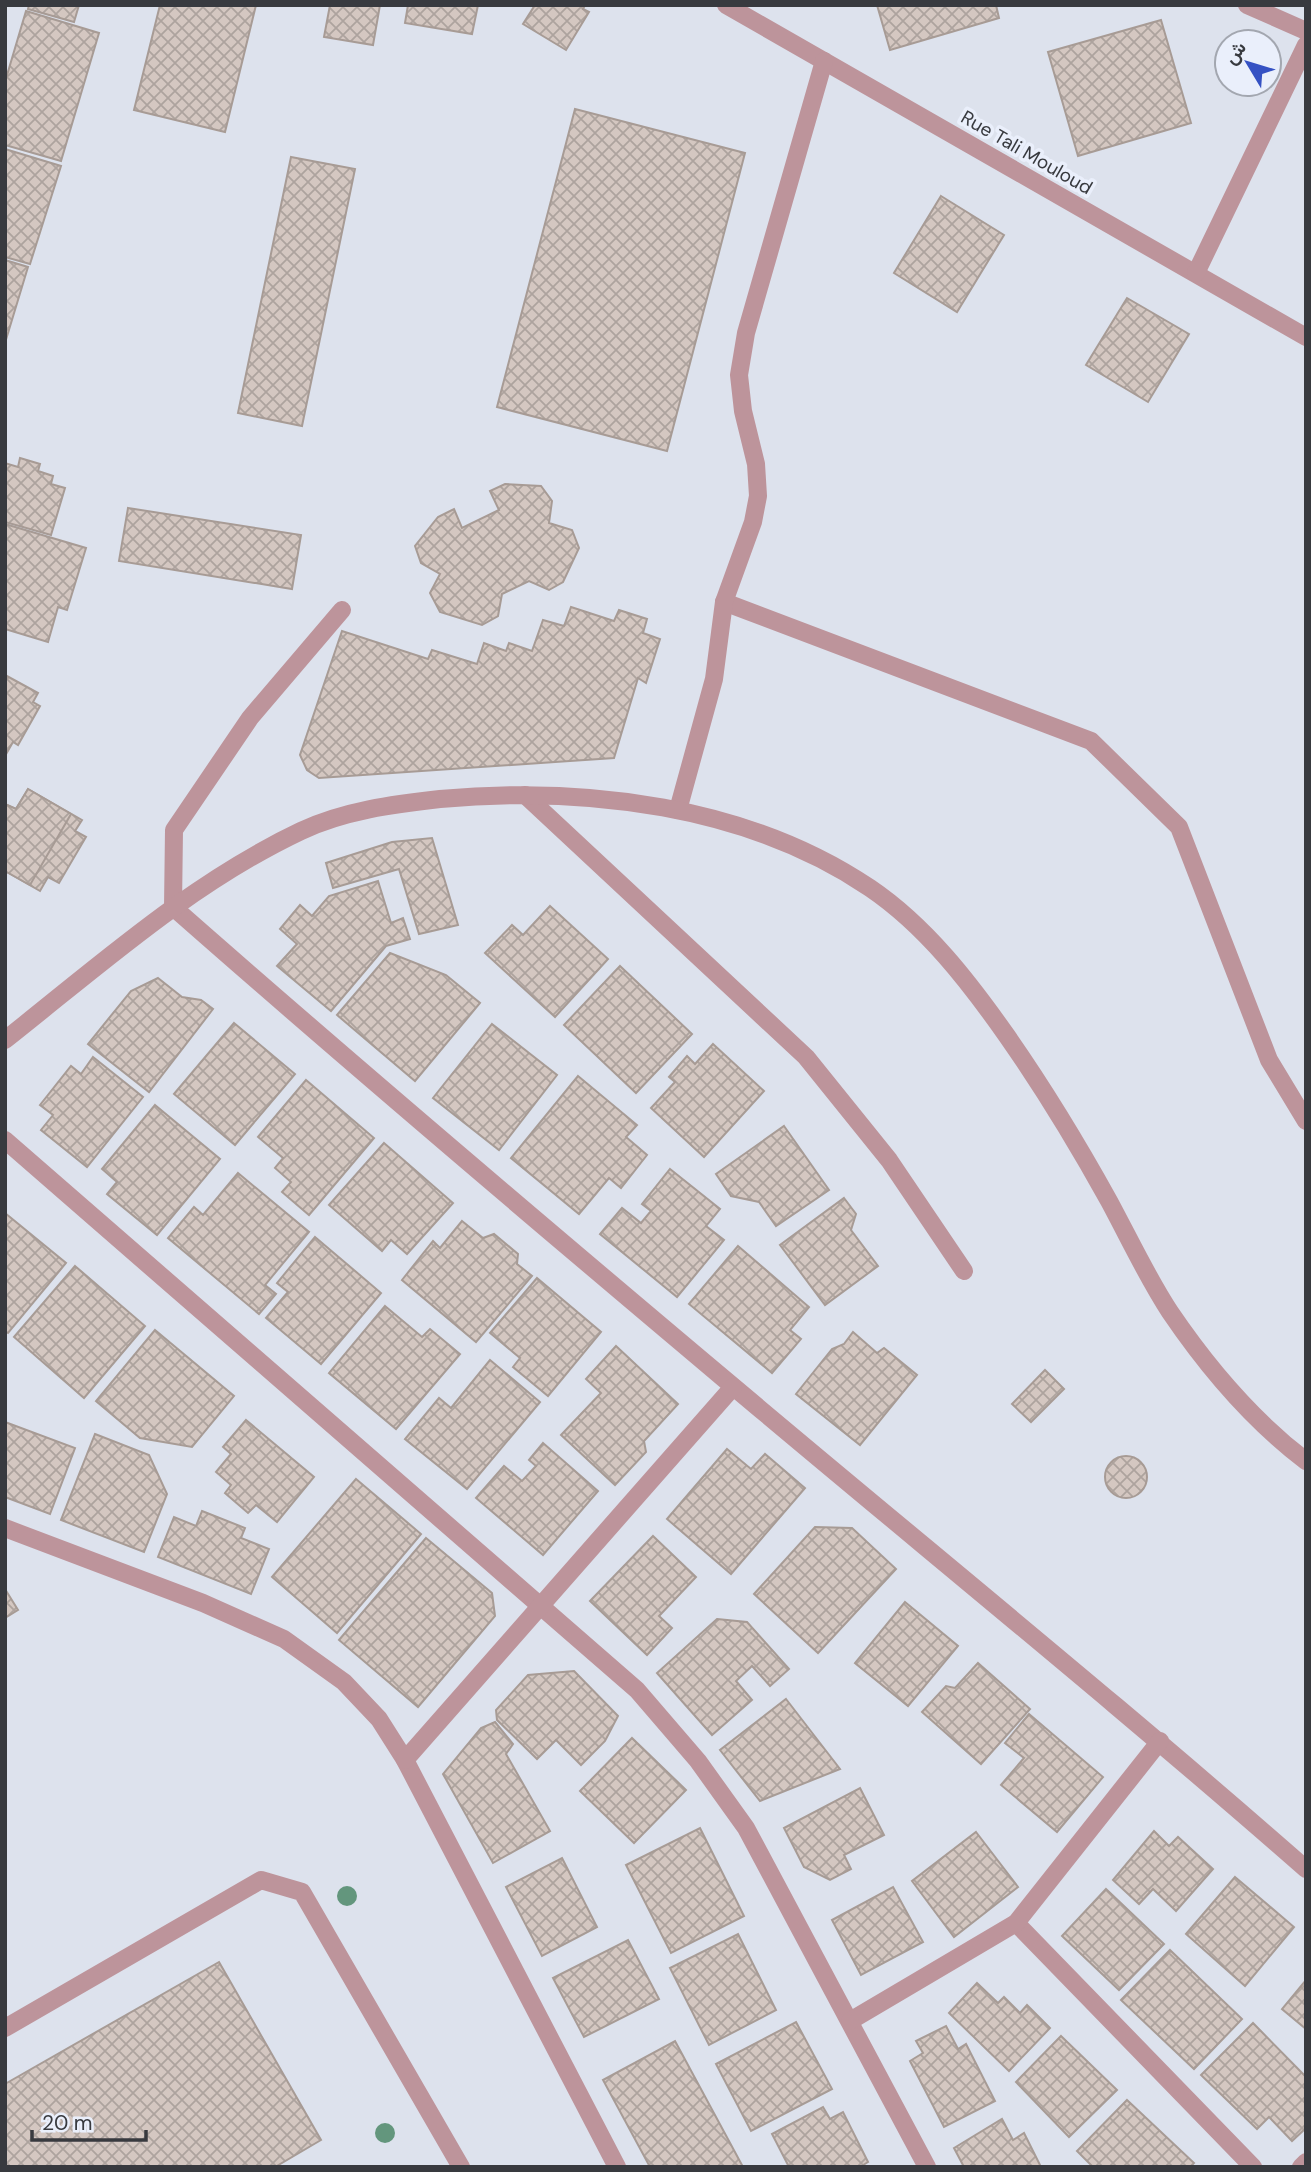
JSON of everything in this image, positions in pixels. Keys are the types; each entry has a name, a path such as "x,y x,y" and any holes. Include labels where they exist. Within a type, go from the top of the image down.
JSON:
{"street":[{"name":"Rue Tali Mouloud","path":"726,5 1306,337"},
{"path":"1247,5 1306,32"},
{"path":"1196,273 1306,45"},
{"path":"678,810 714,679 724,602 753,522 758,496 757,464 743,411 739,375 746,333 824,61"},
{"path":"724,602 1091,741 1178,827 1269,1060 1306,1121"},
{"path":"342,610 250,718 174,830 173,907 334,1049 733,1387 1160,1741 1306,1869"},
{"path":"525,795 806,1057 889,1160 964,1271"},
{"path":"5,1040 173,907 238,864 305,829 408,802 525,795 601,799 678,810 780,842 835,868 871,889 912,923 960,971 1055,1107 1168,1309 1246,1408 1306,1461"},
{"path":"5,1140 542,1604 637,1690 698,1762 746,1828 927,2167"},
{"path":"405,1760 733,1387"},
{"path":"5,1528 202,1603 284,1639 344,1682 379,1718 405,1760 617,2167"},
{"path":"850,2021 1016,1923 1160,1741"},
{"path":"5,2028 261,1880 302,1892 461,2167"},
{"path":"1016,1923 1254,2167"},
{"path":"1301,2167 1306,2162"}],"building":[{"path":"29,5 79,5 74,22 28,9"},
{"path":"160,5 256,5 225,132 134,110"},
{"path":"330,5 380,5 373,45 324,37"},
{"path":"408,5 478,5 472,34 405,23"},
{"path":"535,5 585,5 583,9 589,12 566,50 523,24"},
{"path":"877,5 996,5 999,18 890,50"},
{"path":"26,11 99,33 61,161 5,145 5,82"},
{"path":"1161,20 1191,123 1078,156 1048,52"},
{"path":"575,109 745,153 667,451 497,407"},
{"path":"5,149 61,166 30,264 5,257"},
{"path":"291,157 355,169 302,426 238,413"},
{"path":"941,196 1004,235 957,312 894,273"},
{"path":"5,260 28,267 5,343"},
{"path":"1127,298 1189,334 1148,402 1086,365"},
{"path":"20,458 40,464 38,471 53,476 51,484 65,488 51,535 5,522 5,463 18,467"},
{"path":"505,484 541,486 552,501 549,523 572,530 579,548 563,582 549,590 529,581 502,594 498,616 482,625 440,612 430,593 440,574 421,563 415,546 438,517 454,509 462,528 499,510 490,491"},
{"path":"128,508 301,535 292,589 119,561"},
{"path":"5,524 86,548 67,610 58,607 48,642 5,629"},
{"path":"571,607 614,621 619,610 647,619 643,633 660,639 646,683 638,678 614,758 319,778 307,770 300,755 342,631 428,659 432,650 477,664 484,643 506,651 509,643 532,651 543,620 564,626"},
{"path":"5,675 38,693 33,702 40,706 18,745 13,742 5,756"},
{"path":"28,789 82,820 75,831 86,837 59,883 48,877 40,891 5,871 5,804 16,809"},
{"path":"28,789 71,814 30,885 5,871 5,804 16,809"},
{"path":"432,838 458,925 419,934 399,869 333,888 326,863 392,842"},
{"path":"378,881 391,923 403,918 410,939 386,946 331,1011 277,966 297,944 280,929 300,905 312,916 329,896"},
{"path":"550,906 608,959 555,1017 485,953 512,925 523,935"},
{"path":"390,953 446,975 480,1003 415,1081 337,1015"},
{"path":"620,966 692,1034 636,1093 564,1025"},
{"path":"158,978 182,997 201,1000 213,1009 149,1092 88,1044 131,991"},
{"path":"234,1023 295,1074 235,1145 174,1094"},
{"path":"492,1024 557,1075 499,1150 433,1098"},
{"path":"713,1044 764,1091 704,1157 651,1108 675,1082 669,1077 687,1056 695,1064"},
{"path":"93,1057 143,1097 87,1167 41,1130 53,1115 40,1105 71,1066 81,1074"},
{"path":"578,1076 637,1125 626,1137 647,1155 621,1188 609,1178 579,1214 511,1158"},
{"path":"306,1080 374,1138 309,1215 282,1192 291,1182 275,1168 283,1158 258,1137"},
{"path":"155,1105 220,1159 157,1235 107,1194 117,1182 102,1169"},
{"path":"784,1126 829,1190 776,1226 759,1202 731,1196 716,1174"},
{"path":"384,1143 453,1203 407,1254 391,1240 382,1251 329,1205"},
{"path":"670,1169 720,1209 706,1226 724,1240 677,1297 600,1234 622,1208 641,1223 651,1211 642,1204"},
{"path":"238,1173 309,1232 265,1285 276,1294 259,1314 168,1238 194,1207 203,1215"},
{"path":"844,1198 856,1214 851,1230 878,1266 825,1305 780,1245"},
{"path":"5,1213 66,1263 8,1333 5,1331"},
{"path":"462,1221 483,1238 494,1234 518,1254 517,1264 532,1276 476,1342 402,1280 433,1241 440,1248"},
{"path":"315,1237 381,1293 321,1364 266,1318 288,1292 277,1283"},
{"path":"738,1246 809,1307 790,1330 801,1339 772,1373 689,1304"},
{"path":"75,1266 145,1326 84,1398 14,1337"},
{"path":"537,1278 601,1332 548,1396 513,1367 520,1358 490,1333"},
{"path":"385,1306 422,1337 430,1329 460,1354 396,1429 329,1373"},
{"path":"155,1330 234,1396 192,1447 140,1438 96,1401"},
{"path":"853,1332 877,1353 884,1348 917,1375 860,1445 796,1394 832,1349 844,1344"},
{"path":"616,1346 678,1404 644,1441 646,1452 615,1485 561,1435 601,1393 586,1379"},
{"path":"490,1360 540,1402 467,1489 405,1439 439,1398 451,1408"},
{"path":"1045,1370 1064,1389 1031,1422 1012,1404"},
{"path":"246,1420 314,1477 277,1522 256,1505 248,1513 225,1493 231,1485 216,1472 231,1454 223,1447"},
{"path":"5,1422 75,1448 50,1514 5,1497"},
{"path":"95,1434 149,1455 167,1494 144,1552 61,1520"},
{"path":"543,1443 598,1491 543,1555 476,1498 504,1466 522,1481 536,1466 529,1460"},
{"path":"727,1449 751,1469 765,1454 805,1488 731,1574 667,1519"},
{"path":"1126,1456 1141,1462 1147,1477 1141,1492 1126,1498 1111,1492 1105,1477 1111,1462"},
{"path":"356,1479 421,1534 337,1633 272,1577"},
{"path":"202,1511 245,1528 241,1538 269,1549 251,1594 158,1557 174,1517 196,1526"},
{"path":"815,1527 852,1528 896,1569 818,1653 754,1594"},
{"path":"653,1536 696,1577 659,1616 672,1628 647,1655 590,1601"},
{"path":"426,1538 492,1593 495,1616 418,1707 339,1640"},
{"path":"5,1589 18,1610 5,1618"},
{"path":"905,1602 958,1646 908,1706 855,1663"},
{"path":"717,1619 747,1622 789,1669 770,1686 752,1666 736,1681 752,1700 712,1735 657,1673"},
{"path":"978,1663 1030,1709 981,1764 922,1712 946,1686 955,1688"},
{"path":"574,1671 618,1716 605,1741 581,1765 556,1740 537,1759 497,1720 496,1710 528,1675"},
{"path":"786,1699 840,1769 760,1801 720,1750"},
{"path":"1029,1714 1103,1777 1057,1832 1001,1785 1024,1758 1005,1743"},
{"path":"495,1722 513,1744 506,1754 550,1831 493,1863 443,1774 481,1728"},
{"path":"632,1738 686,1790 634,1843 580,1791"},
{"path":"860,1788 884,1835 844,1855 851,1869 830,1880 804,1867 784,1828"},
{"path":"700,1828 744,1916 671,1953 626,1865"},
{"path":"1154,1831 1169,1846 1178,1837 1213,1869 1176,1911 1153,1889 1139,1904 1113,1880"},
{"path":"976,1832 1018,1887 954,1937 912,1881"},
{"path":"562,1858 597,1927 542,1956 506,1887"},
{"path":"1235,1877 1294,1927 1245,1986 1186,1934"},
{"path":"893,1887 923,1942 861,1975 832,1920"},
{"path":"1106,1889 1164,1944 1119,1990 1062,1936"},
{"path":"738,1934 776,2010 709,2045 670,1968"},
{"path":"628,1940 659,1999 584,2037 553,1978"},
{"path":"1170,1950 1242,2019 1194,2069 1121,2000"},
{"path":"219,1962 321,2140 275,2167 5,2167 5,2084"},
{"path":"1306,1980 1306,2029 1282,2009"},
{"path":"977,1983 998,2003 1004,1997 1020,2013 1027,2005 1050,2028 1009,2071 949,2013"},
{"path":"796,2022 832,2089 751,2131 716,2064"},
{"path":"1253,2023 1306,2077 1306,2128 1292,2141 1269,2117 1257,2129 1201,2075"},
{"path":"946,2026 958,2049 966,2044 995,2101 944,2127 910,2061 923,2053 916,2041"},
{"path":"1061,2036 1117,2090 1069,2137 1016,2082"},
{"path":"675,2041 743,2167 650,2167 603,2080"},
{"path":"1127,2100 1194,2163 1190,2167 1093,2167 1077,2151"},
{"path":"823,2107 830,2119 843,2112 868,2162 860,2167 789,2167 772,2134"},
{"path":"1002,2119 1013,2140 1024,2133 1041,2167 964,2167 954,2148"}]}
